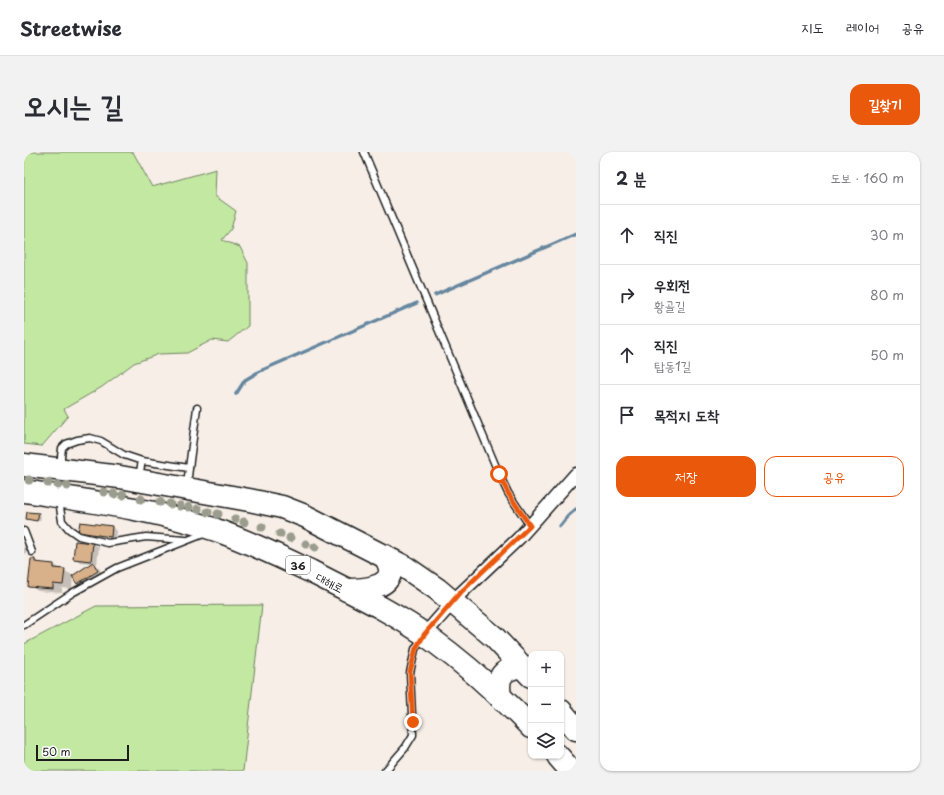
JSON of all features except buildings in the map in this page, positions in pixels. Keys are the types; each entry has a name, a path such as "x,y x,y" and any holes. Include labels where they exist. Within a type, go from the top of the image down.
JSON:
{"highway":[{"path":"24,465 60,470 140,471 187,490 250,500 282,507 335,529 404,567 452,602 494,637 527,671"},
{"name":"대해로","path":"24,492 158,514 216,530 266,550 381,608 424,635 477,675 528,724"},
{"path":"347,590 366,590 380,584 387,578 390,569 385,556"},
{"path":"500,697 498,682 503,673 511,668 527,671"},
{"path":"564,715 576,729"},
{"path":"561,759 571,771"}],"street":[{"path":"424,635 452,602 530,526 576,474"}],"lane":[{"path":"364,152 499,474 508,493 530,526"},
{"path":"187,490 198,408"},
{"path":"60,470 62,448 66,444 90,438 101,441 124,455 140,471 189,468"},
{"path":"59,497 62,521 69,529 79,536 108,543 146,537 186,540"},
{"path":"24,625 72,593 118,568 186,540 216,530"},
{"path":"24,532 32,552"},
{"path":"385,771 405,748 413,735 410,672 416,648 424,635"}],"green space":[{"path":"24,152 133,152 152,187 216,169 215,196 236,211 231,229 222,240 240,247 248,263 248,326 228,342 212,340 187,353 159,354 134,363 102,387 64,409 68,416 42,446 24,444"},
{"path":"262,605 243,771 24,771 24,644 96,606"}],"waterway":[{"path":"435,295 576,234"},
{"path":"236,394 245,380 260,371 417,303"},
{"path":"560,526 576,509"}],"route":[{"path":"413,722 410,672 416,648 424,635 460,593 530,526 508,493 499,474"}]}
